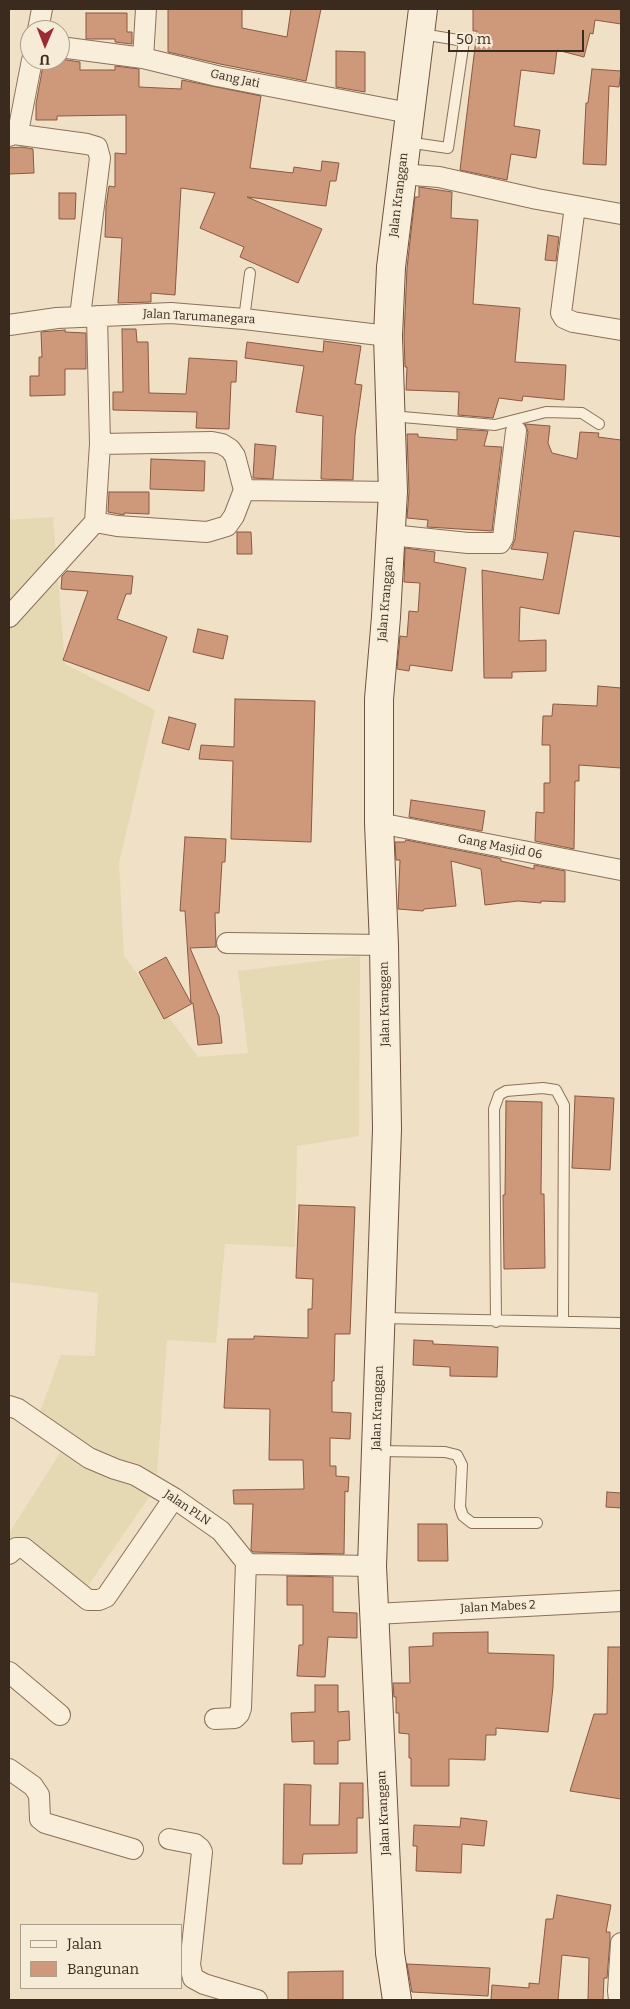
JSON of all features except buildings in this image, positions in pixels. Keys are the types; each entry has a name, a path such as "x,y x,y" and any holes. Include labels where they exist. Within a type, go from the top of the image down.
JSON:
{"main road":[{"name":"Jalan Kranggan","path":"397,2000 390,1953 372,1566 387,1129 384,945 379,823 379,676 386,617 393,492 388,336 391,267 401,174 422,21"}],"street":[{"path":"144,58 146,9"},
{"name":"Gang Jati","path":"70,48 144,58 217,76 409,113"},
{"path":"11,135 20,127 30,70"},
{"path":"9,617 95,522 100,444 89,316 100,158 97,147 87,144 11,135"},
{"path":"401,174 439,177 537,199 621,214"},
{"path":"576,206 561,313 564,318 572,322 621,330"},
{"name":"Jalan Tarumanegara","path":"9,325 89,316 171,313 244,318 388,336"},
{"path":"391,535 468,543 500,543 503,538 516,431"},
{"path":"95,522 117,526 215,531 227,526 237,510 244,490 236,456 222,444 212,442 100,444"},
{"path":"244,490 393,492"},
{"name":"Gang Masjid 06","path":"379,823 621,870"},
{"path":"227,943 384,945"},
{"name":"Jalan PLN","path":"9,1406 18,1409 71,1448 115,1469 135,1474 174,1498 221,1531 246,1562"},
{"path":"9,1554 16,1548 24,1548 88,1600 99,1600 106,1597 174,1498"},
{"path":"215,1719 235,1718 241,1708 246,1562 251,1564 372,1566"},
{"name":"Jalan Mabes 2","path":"375,1614 621,1601"},
{"path":"9,1672 60,1715"},
{"path":"9,1769 33,1786 39,1795 40,1819 45,1824 133,1849"},
{"path":"169,1839 195,1844 202,1852 190,1965 193,1978 204,1984 257,2000"},
{"path":"619,2000 621,1943"}],"lane":[{"path":"406,142 448,148 464,41 422,21"},
{"path":"244,318 250,273"},
{"path":"390,416 495,425 546,412 582,413 599,424"},
{"path":"496,1322 494,1109 499,1095 506,1091 544,1088 556,1090 564,1105 563,1322"},
{"path":"381,1318 496,1322 621,1323"},
{"path":"376,1451 445,1452 457,1455 462,1465 460,1507 463,1516 472,1523 537,1523"}],"shaded area":[{"path":"53,517 65,664 155,710 119,863 124,956 198,1057 248,1053 238,971 360,956 359,1136 297,1146 295,1247 225,1244 216,1343 167,1340 156,1487 76,1603 9,1547 9,1533 67,1442 37,1419 61,1355 95,1356 98,1293 9,1282 9,520"}]}
